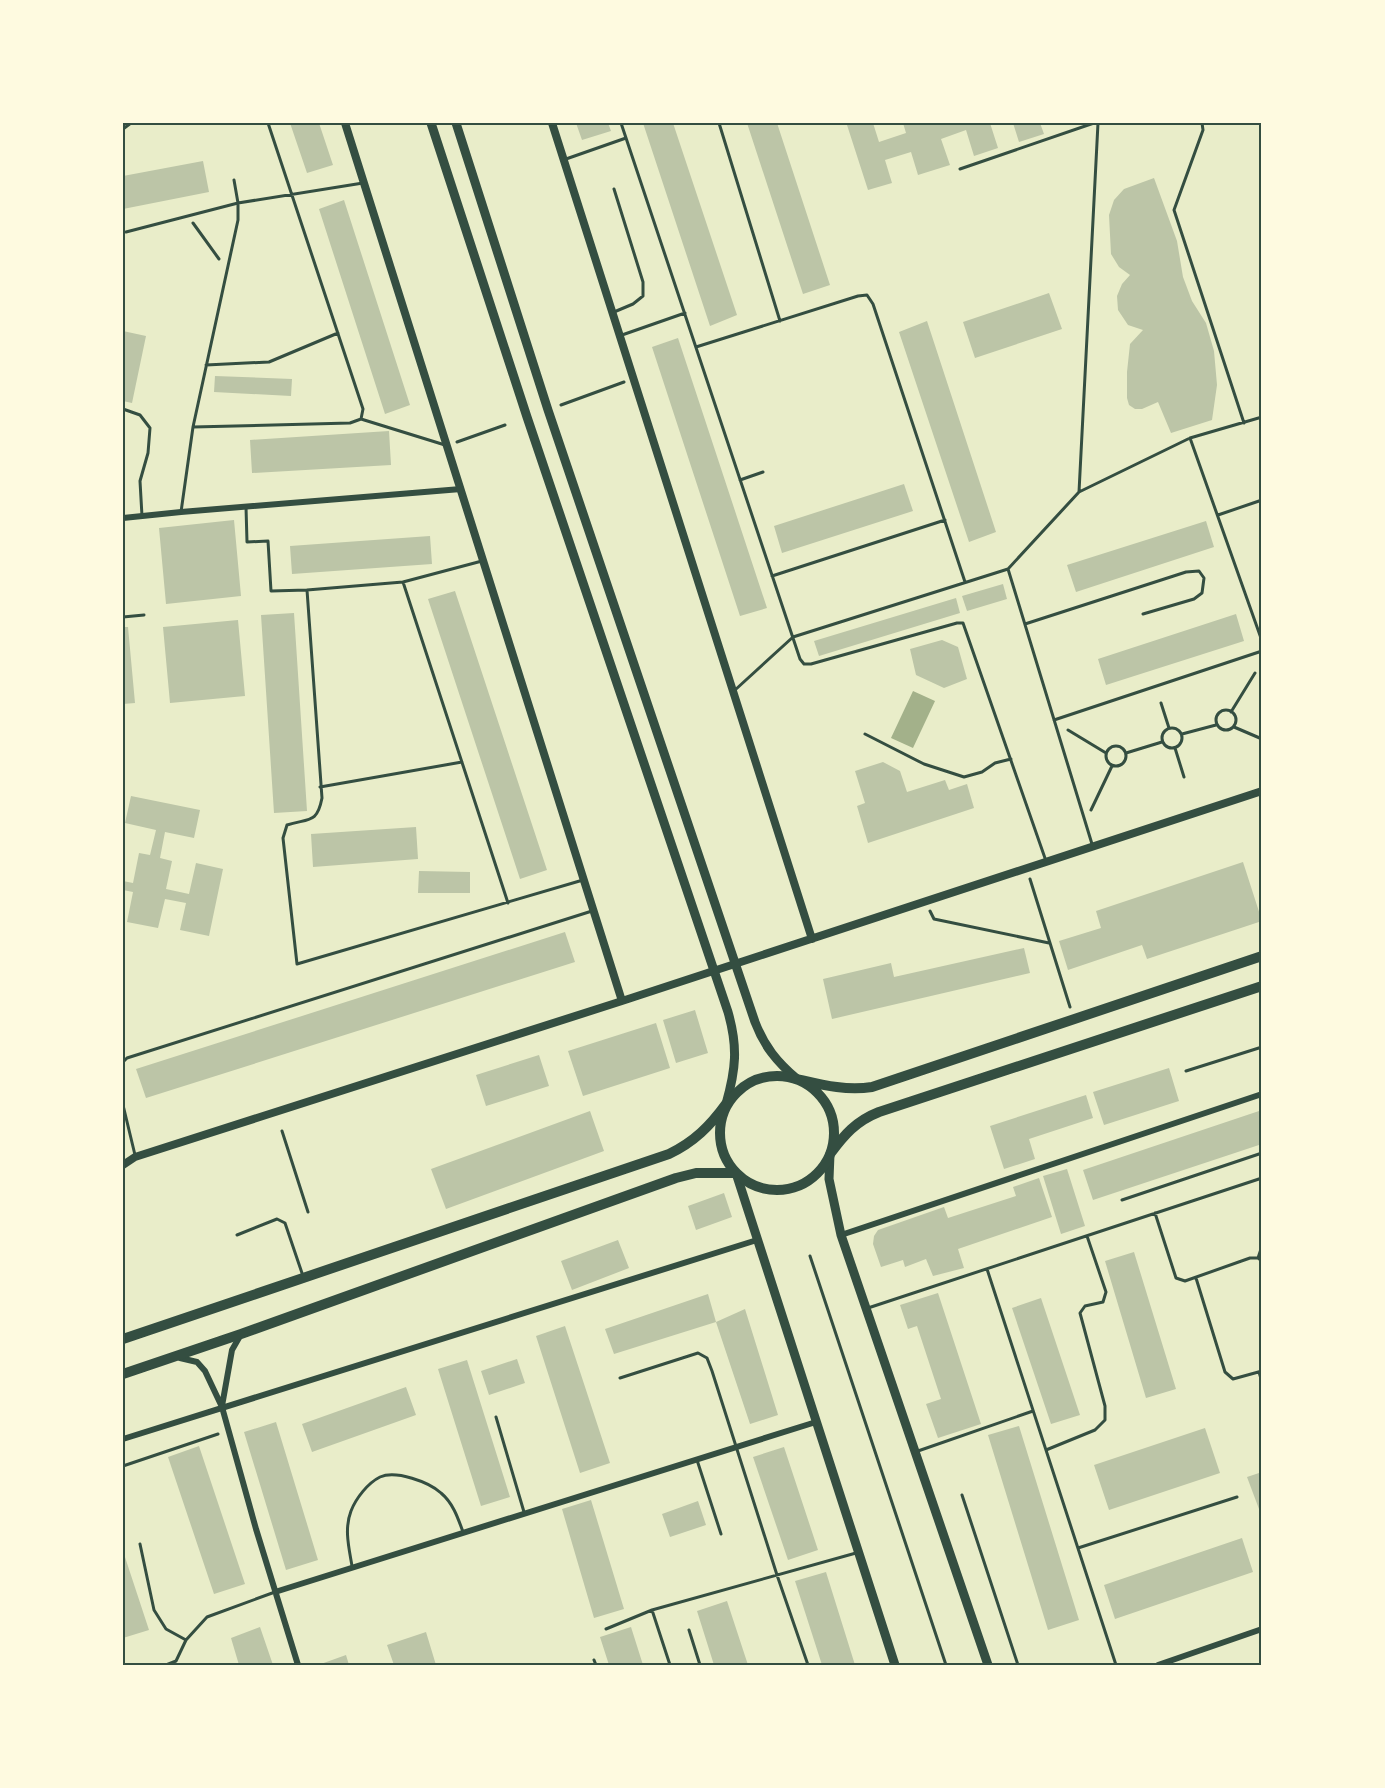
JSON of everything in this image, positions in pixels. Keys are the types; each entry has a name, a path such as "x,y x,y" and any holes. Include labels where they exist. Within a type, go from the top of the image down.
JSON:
{"main road":[{"path":"431,123 527,417 728,1012 736,1052 734,1076 720,1122 719,1138 723,1154 736,1173 749,1184 764,1189 780,1190 796,1187 810,1180 822,1168 830,1154 853,1126 879,1112 1262,987"},
{"path":"456,123 551,421 755,1022 770,1053 781,1066 813,1088 825,1102 832,1119 834,1137 830,1154 829,1179 841,1235 988,1665"},
{"path":"123,1339 669,1154 699,1136 739,1088 757,1078 777,1075 838,1088 872,1087 1262,956"},
{"path":"123,1374 676,1178 696,1173 736,1173"},
{"path":"736,1173 895,1665"}],"street":[{"path":"345,123 622,1001"},
{"path":"552,123 812,939"},
{"path":"123,518 460,489"},
{"path":"123,1165 135,1157 622,1001 1262,791"},
{"path":"841,1235 1262,1095"},
{"path":"123,1439 757,1240"},
{"path":"222,1407 232,1350 241,1334"},
{"path":"172,1358 186,1358 197,1362 205,1371 222,1407 298,1665"},
{"path":"275,1592 816,1422"},
{"path":"1158,1665 1262,1629"}],"lane":[{"path":"123,129 131,123"},
{"path":"268,123 363,409 361,419"},
{"path":"621,123 800,659 804,664 811,664 957,623 963,624 1046,862"},
{"path":"719,123 780,321"},
{"path":"960,169 1096,123 1079,492"},
{"path":"1202,123 1203,130 1174,210 1244,423"},
{"path":"565,160 626,138"},
{"path":"181,512 193,427 238,220 234,180"},
{"path":"126,232 238,203 365,183"},
{"path":"612,312 633,304 643,296 643,282 614,189"},
{"path":"696,347 867,295 873,304 965,582"},
{"path":"620,336 685,313"},
{"path":"206,365 268,362 338,333"},
{"path":"123,409 140,415 150,428 148,453 140,481 142,516"},
{"path":"734,691 792,636 1008,569 1079,492 1190,438 1262,417"},
{"path":"193,427 350,423 361,419 447,446"},
{"path":"1190,438 1262,641"},
{"path":"740,480 763,472"},
{"path":"1218,515 1262,500"},
{"path":"246,507 248,542 268,541 271,591 403,582 484,560"},
{"path":"772,576 945,520"},
{"path":"1008,569 1092,846"},
{"path":"1025,624 1186,572 1199,571 1204,578 1202,593 1194,599 1143,614"},
{"path":"403,582 508,903"},
{"path":"307,590 322,798 320,812 313,819 287,825 283,838 297,963 585,880"},
{"path":"123,617 144,615"},
{"path":"1054,720 1262,651"},
{"path":"865,734 924,764 964,777 1011,759"},
{"path":"320,787 462,762"},
{"path":"123,1062 127,1058 594,910"},
{"path":"123,1105 135,1157"},
{"path":"1122,1200 1262,1153"},
{"path":"867,1309 1262,1178"},
{"path":"1155,1213 1176,1278 1185,1281 1250,1258 1258,1258 1262,1261"},
{"path":"237,1235 277,1219 285,1223 304,1278"},
{"path":"1046,1450 1095,1431 1105,1420 1106,1406 1080,1313 1085,1306 1103,1302 1106,1292 1087,1236"},
{"path":"1258,1258 1262,1246"},
{"path":"987,1269 1116,1665"},
{"path":"1196,1277 1225,1372 1233,1379 1260,1371 1262,1382"},
{"path":"621,1378 698,1353 706,1358 808,1665"},
{"path":"916,1452 1033,1411"},
{"path":"496,1417 525,1514"},
{"path":"697,1460 721,1534"},
{"path":"352,1568 347,1535 351,1511 365,1488 382,1476 400,1476 421,1481 441,1493 457,1513 464,1533"},
{"path":"1078,1548 1237,1497"},
{"path":"140,1544 154,1610 166,1629 186,1640"},
{"path":"606,1629 652,1610 858,1552"},
{"path":"166,1665 176,1661 186,1640 207,1617 275,1592"},
{"path":"652,1610 670,1665"},
{"path":"689,1630 700,1665"},
{"path":"594,1660 596,1665"}],"path":[{"path":"188,216 227,270"},
{"path":"561,405 634,379"},
{"path":"447,446 505,425"},
{"path":"1231,712 1255,673"},
{"path":"1161,703 1169,728"},
{"path":"1220,711 1231,712 1236,720 1234,726 1228,731 1221,730 1216,725 1215,717 1220,711"},
{"path":"1054,720 1106,753"},
{"path":"1182,734 1216,725"},
{"path":"1234,726 1262,739"},
{"path":"1169,728 1180,730 1182,734 1181,744 1174,748 1167,747 1162,742 1162,735 1169,728"},
{"path":"1126,753 1162,742"},
{"path":"1118,745 1124,748 1125,762 1119,766 1112,766 1107,760 1106,753 1110,747 1118,745"},
{"path":"1174,748 1184,777"},
{"path":"1086,825 1112,766"},
{"path":"1027,868 1074,1019"},
{"path":"926,901 934,919 1049,942"},
{"path":"1186,1071 1262,1047"},
{"path":"282,1131 308,1212"},
{"path":"810,1256 946,1665"},
{"path":"123,1466 229,1431"},
{"path":"962,1494 1018,1665"}],"shaded area":[{"path":"913,691 935,701 913,748 891,738"}],"building":[{"path":"290,123 319,123 333,165 307,173"},
{"path":"576,123 608,123 611,131 582,140"},
{"path":"643,123 673,123 737,315 710,326"},
{"path":"747,123 777,123 830,285 803,294"},
{"path":"873,123 879,142 906,133 903,123 990,123 998,148 974,156 966,130 941,139 950,165 918,175 911,152 885,160 892,183 868,190 847,125"},
{"path":"1013,123 1040,123 1044,134 1019,142"},
{"path":"203,161 209,192 123,209 123,176"},
{"path":"1154,178 1177,241 1183,277 1192,301 1206,323 1214,351 1217,385 1212,420 1171,433 1158,402 1142,409 1135,409 1129,405 1127,372 1130,344 1143,330 1128,325 1118,310 1117,296 1122,284 1130,275 1119,267 1111,254 1109,215 1114,200 1124,189"},
{"path":"344,200 410,405 385,414 319,209"},
{"path":"1049,293 1062,329 975,358 963,322"},
{"path":"927,321 996,532 969,542 899,332"},
{"path":"123,331 146,336 132,403 123,401"},
{"path":"678,338 767,608 740,616 652,347"},
{"path":"215,376 292,379 291,396 214,392"},
{"path":"389,431 391,465 252,473 250,440"},
{"path":"904,484 913,511 782,553 774,526"},
{"path":"234,520 241,596 166,604 159,528"},
{"path":"1206,521 1214,547 1076,592 1067,565"},
{"path":"430,536 432,564 292,574 290,546"},
{"path":"1003,584 1007,599 967,611 962,596"},
{"path":"455,591 547,870 520,879 428,599"},
{"path":"956,598 960,613 819,656 814,641"},
{"path":"294,613 307,811 274,813 261,615"},
{"path":"1236,614 1244,641 1106,685 1098,659"},
{"path":"238,620 245,696 170,703 163,627"},
{"path":"123,627 128,627 135,703 123,704"},
{"path":"942,640 958,647 967,679 944,688 916,675 910,649"},
{"path":"883,762 900,771 907,792 945,780 949,790 967,784 974,808 868,843 857,806 865,803 855,771"},
{"path":"131,796 200,810 194,838 165,832 160,858 172,861 166,889 189,894 196,863 223,869 209,936 180,930 186,903 165,899 158,928 127,922 133,892 123,890 123,881 133,883 139,853 150,855 156,830 125,823"},
{"path":"416,827 418,859 313,867 311,834"},
{"path":"1243,862 1262,921 1147,959 1142,945 1068,970 1059,941 1101,928 1096,911"},
{"path":"419,871 470,872 470,893 418,893"},
{"path":"565,932 575,962 146,1098 136,1069"},
{"path":"1024,948 1030,973 832,1019 823,979 891,963 894,977"},
{"path":"695,1010 708,1053 676,1063 663,1020"},
{"path":"656,1023 670,1068 583,1096 568,1051"},
{"path":"539,1055 549,1086 486,1106 476,1075"},
{"path":"1169,1068 1179,1101 1104,1125 1093,1092"},
{"path":"1086,1095 1093,1118 1029,1139 1035,1159 1004,1169 990,1126"},
{"path":"1262,1110 1262,1144 1093,1200 1083,1170"},
{"path":"590,1111 604,1151 446,1209 431,1169"},
{"path":"1067,1169 1085,1226 1061,1234 1043,1176"},
{"path":"1039,1178 1052,1217 958,1249 964,1268 933,1276 926,1259 905,1267 903,1260 881,1267 873,1244 878,1230 944,1207 948,1218 1016,1196 1013,1187"},
{"path":"724,1193 732,1217 696,1230 688,1206"},
{"path":"618,1240 629,1268 572,1290 561,1261"},
{"path":"1134,1252 1176,1389 1146,1398 1105,1261"},
{"path":"938,1293 981,1424 938,1438 926,1404 941,1399 917,1326 908,1329 900,1305"},
{"path":"708,1294 716,1322 614,1354 605,1329"},
{"path":"1041,1298 1080,1415 1051,1424 1012,1308"},
{"path":"745,1309 778,1415 750,1424 716,1322"},
{"path":"565,1326 610,1463 580,1473 536,1336"},
{"path":"517,1359 525,1383 489,1395 481,1371"},
{"path":"467,1360 510,1497 481,1506 438,1369"},
{"path":"406,1387 416,1415 312,1452 302,1424"},
{"path":"276,1422 318,1560 286,1570 244,1432"},
{"path":"1019,1426 1079,1620 1048,1630 988,1435"},
{"path":"1205,1428 1220,1473 1109,1510 1094,1465"},
{"path":"199,1446 245,1584 214,1594 168,1457"},
{"path":"784,1447 818,1550 788,1560 753,1457"},
{"path":"1262,1472 1262,1517 1247,1477"},
{"path":"591,1500 624,1609 594,1618 562,1509"},
{"path":"698,1501 706,1525 670,1537 662,1514"},
{"path":"1242,1538 1253,1572 1115,1619 1104,1585"},
{"path":"123,1551 149,1630 123,1638"},
{"path":"826,1572 855,1665 822,1665 795,1581"},
{"path":"727,1601 748,1665 714,1665 697,1611"},
{"path":"260,1627 273,1665 239,1665 231,1638"},
{"path":"631,1627 643,1665 609,1665 600,1637"},
{"path":"426,1632 436,1665 394,1665 387,1645"},
{"path":"346,1655 349,1665 318,1665"}]}
